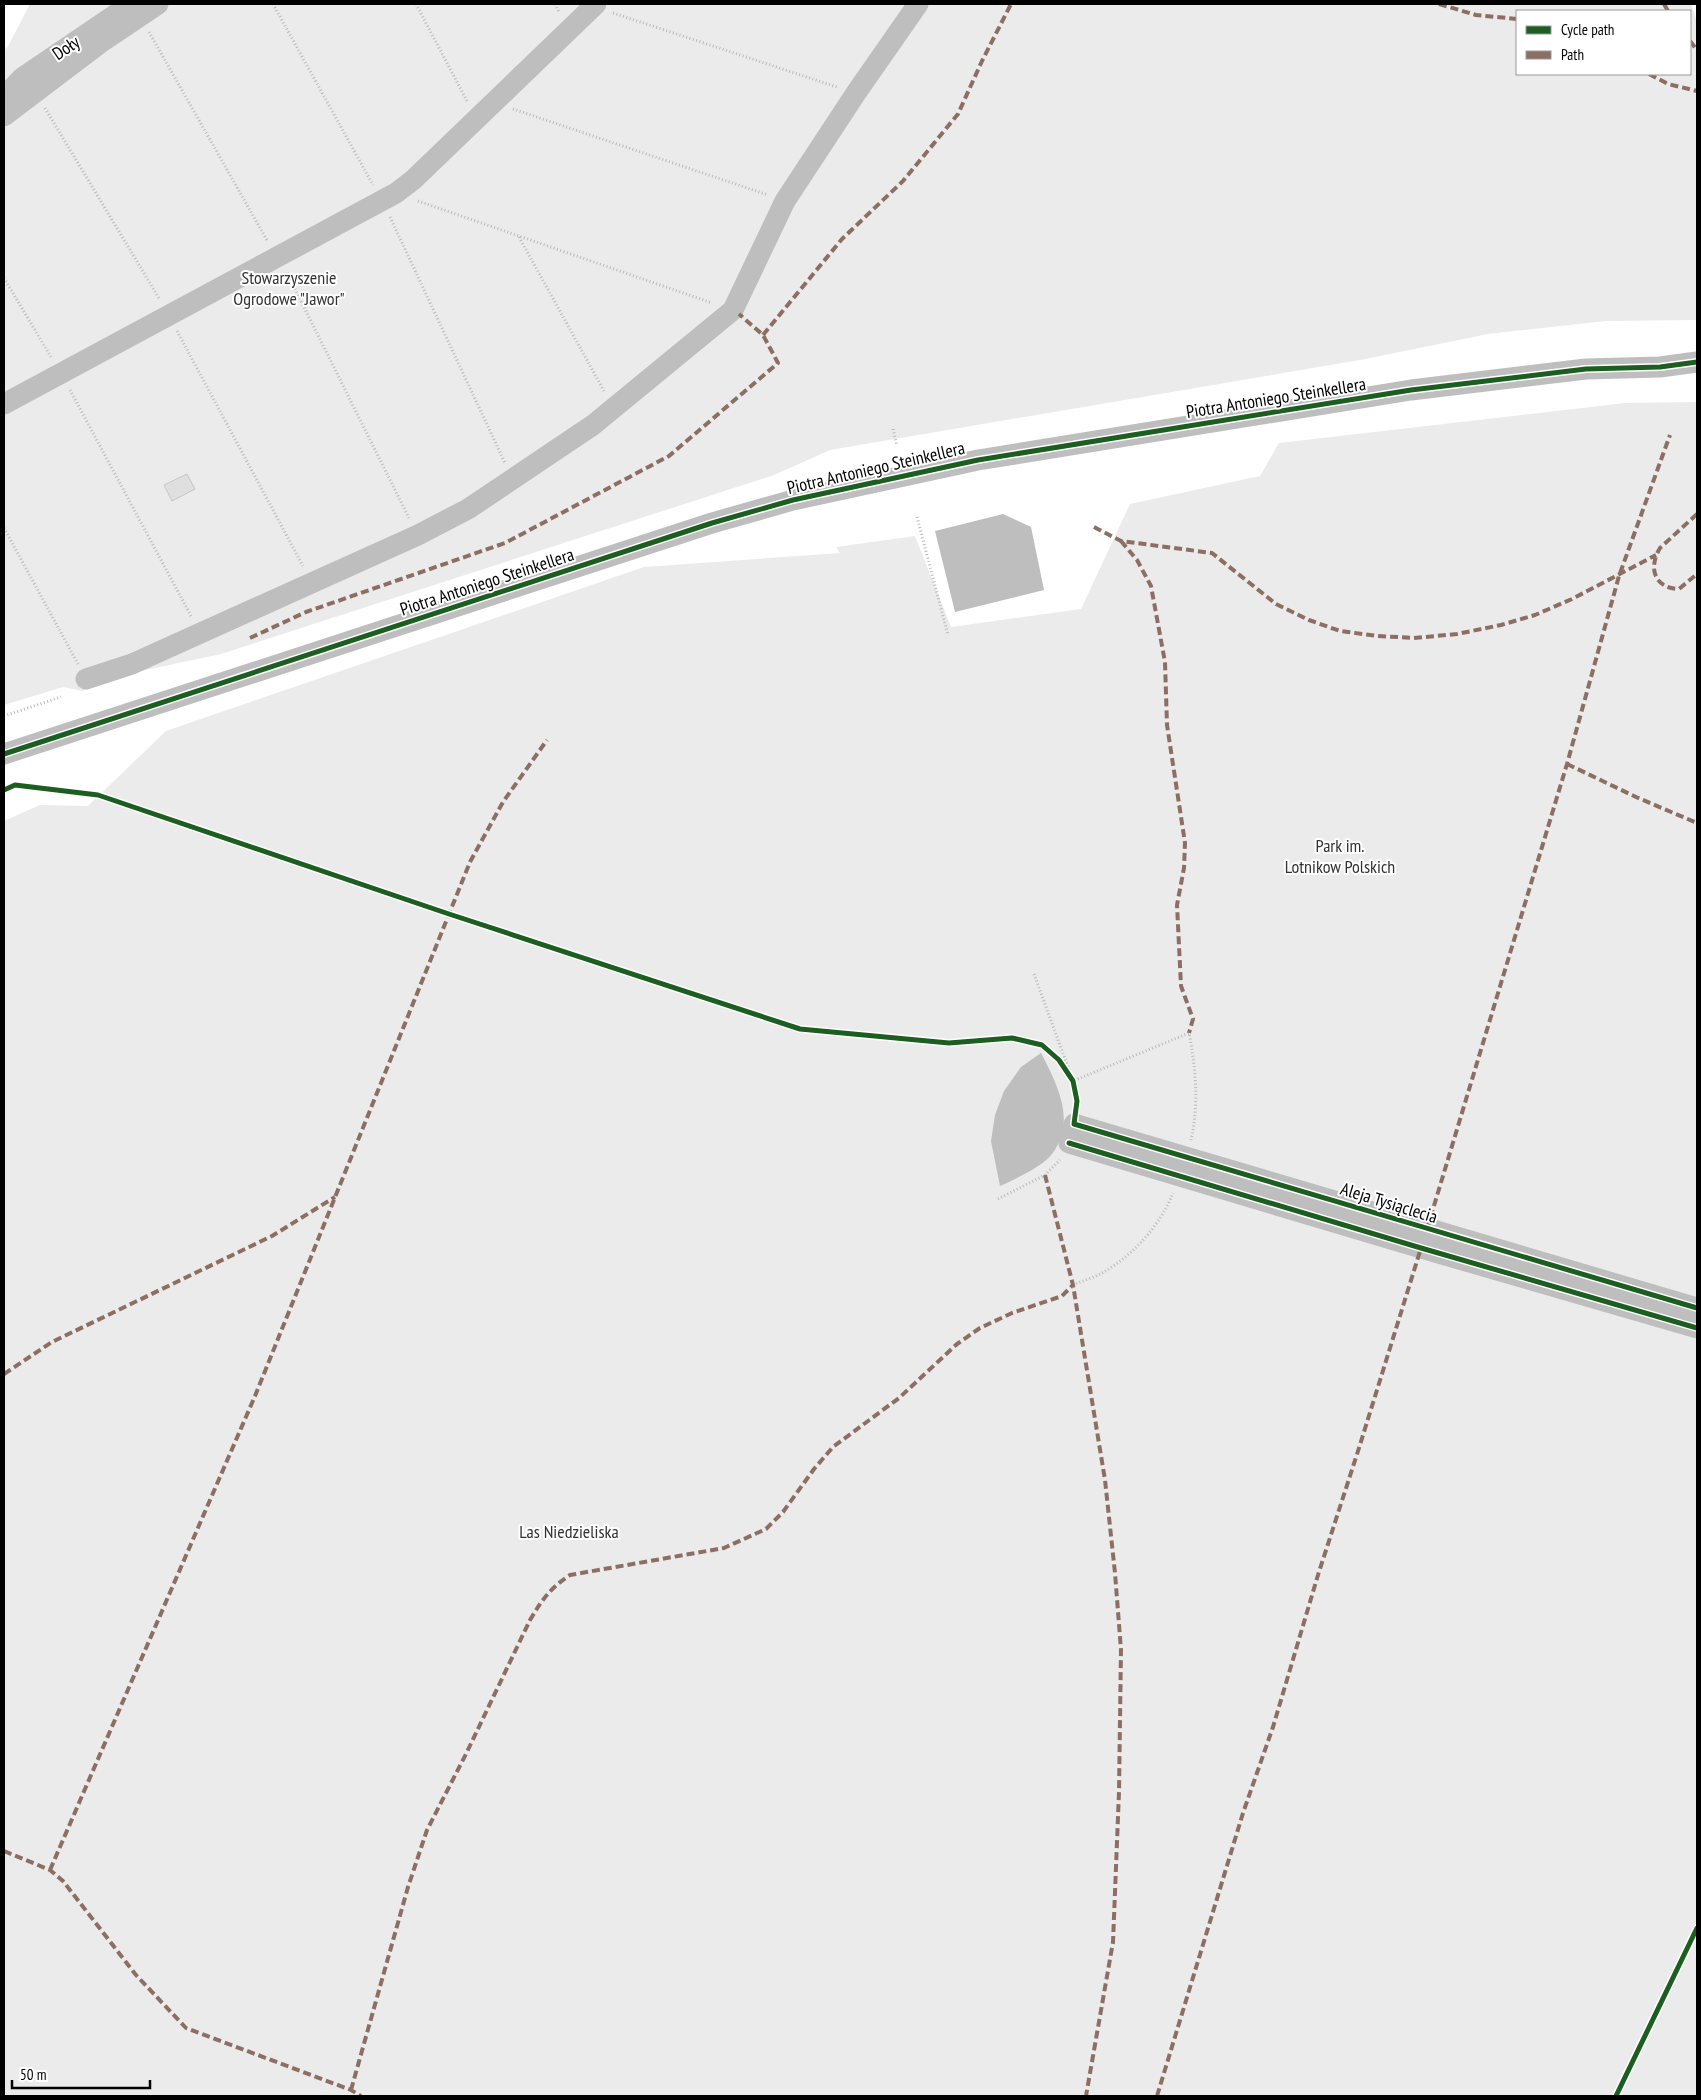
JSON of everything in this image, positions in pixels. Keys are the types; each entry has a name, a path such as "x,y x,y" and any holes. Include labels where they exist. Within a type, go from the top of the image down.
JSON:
{"street":[{"name":"Doły","path":"4,97 22,78 131,4"},
{"path":"4,116 95,47 158,4"},
{"path":"86,679 132,664 418,534 468,509 513,480 613,408 733,310 785,202 856,93 918,4"},
{"path":"4,404 390,198 413,180 595,5"},
{"name":"Piotra Antoniego Steinkellera","path":"4,754 712,523 793,500 978,460 1411,390 1586,369 1657,354 1697,349"},
{"name":"Piotra Antoniego Steinkellera","path":"1586,369 1660,367 1697,362"},
{"name":"Aleja Tysiąclecia","path":"1072,1133 1697,1308"},
{"name":"Aleja Tysiąclecia","path":"1072,1133 1430,1251 1697,1328"}],"path":[{"path":"273,4 390,198 513,480"},
{"path":"416,4 476,120"},
{"path":"595,5 856,93"},
{"path":"494,102 785,202"},
{"path":"390,198 519,236 733,310"},
{"path":"519,236 613,408"},
{"path":"4,278 61,374 200,633"},
{"path":"892,429 897,446"},
{"path":"917,517 948,635"},
{"path":"4,528 86,679"},
{"path":"4,716 61,697"},
{"path":"1034,974 1074,1081"},
{"path":"998,1199 1045,1175 1061,1159 1072,1133"}],"green space":[{"path":"30,4 119,4 4,87 4,49 7,48"},
{"name":"Stowarzyszenie Ogrodowe \"Jawor\"","path":"143,4 1691,4 1697,22 1697,320 1606,321 1488,334 1360,360 830,450 774,475 221,654 136,672 82,691 63,687 4,705 4,107"},
{"name":"Las Niedzieliska","path":"1697,402 1697,2096 4,2096 4,821 40,805 88,806 166,731 644,567 840,553 836,547 915,536 951,627 1081,609 1130,504 1260,476 1279,443 1625,403"}],"shaded area":[{"path":"1003,514 1031,527 1044,590 955,612 935,531"},
{"path":"1041,1053 1053,1077 1062,1103 1063,1129 1059,1141 1048,1159 1028,1172 1000,1186 991,1141 995,1115 1004,1091 1021,1067"}],"building":[{"path":"187,474 195,489 172,501 164,485"}],"marked path":[{"path":"763,335 842,239 903,181 958,114 1011,4"},
{"path":"1439,4 1476,15 1516,19"},
{"path":"1664,4 1667,10"},
{"path":"1691,42 1697,50"},
{"path":"1651,75 1668,84 1697,91"},
{"path":"250,638 306,612 505,543 669,456 778,363 763,335 739,314"},
{"path":"1427,1229 1567,764 1619,576 1670,435"},
{"path":"1697,514 1660,548 1654,563 1654,569 1659,581 1671,588 1679,589 1697,574"},
{"path":"1094,527 1121,541 1212,553 1276,604 1309,620 1340,631 1414,638 1457,634 1501,625 1535,615 1572,599 1656,555"},
{"path":"1121,541 1137,560 1151,586 1165,662 1167,725 1185,843 1184,868 1177,905 1181,986 1193,1019 1189,1033"},
{"path":"50,1870 255,1396 470,862 503,802 547,740"},
{"path":"1567,764 1636,797 1697,823"},
{"path":"1045,1175 1073,1285 1105,1480 1121,1650 1119,1792 1113,1942 1086,2096"},
{"path":"4,1374 52,1342 272,1236 335,1197"},
{"path":"1157,2096 1243,1813 1273,1727 1318,1575 1421,1248"},
{"path":"351,2090 408,1887 427,1830 466,1754 530,1620 547,1595 570,1575 724,1548 766,1529 783,1512 814,1469 833,1447 899,1398 957,1344 980,1328 1012,1313 1062,1296 1073,1285"},
{"path":"4,1851 50,1870 63,1881 136,1975 186,2028 351,2090 361,2096"}],"cycle path":[{"path":"4,754 712,523 793,500 978,460 1411,390 1586,369 1660,367 1697,362"},
{"path":"4,790 15,785 98,795 449,914 800,1029 949,1043 1012,1038 1042,1045 1059,1060 1073,1081 1077,1101 1074,1124 1697,1308"},
{"path":"1069,1143 1697,1328"},
{"path":"1616,2096 1697,1928"}],"park label":[{"name":"Park im. Lotnikow Polskich","path":"1340,856"}]}
